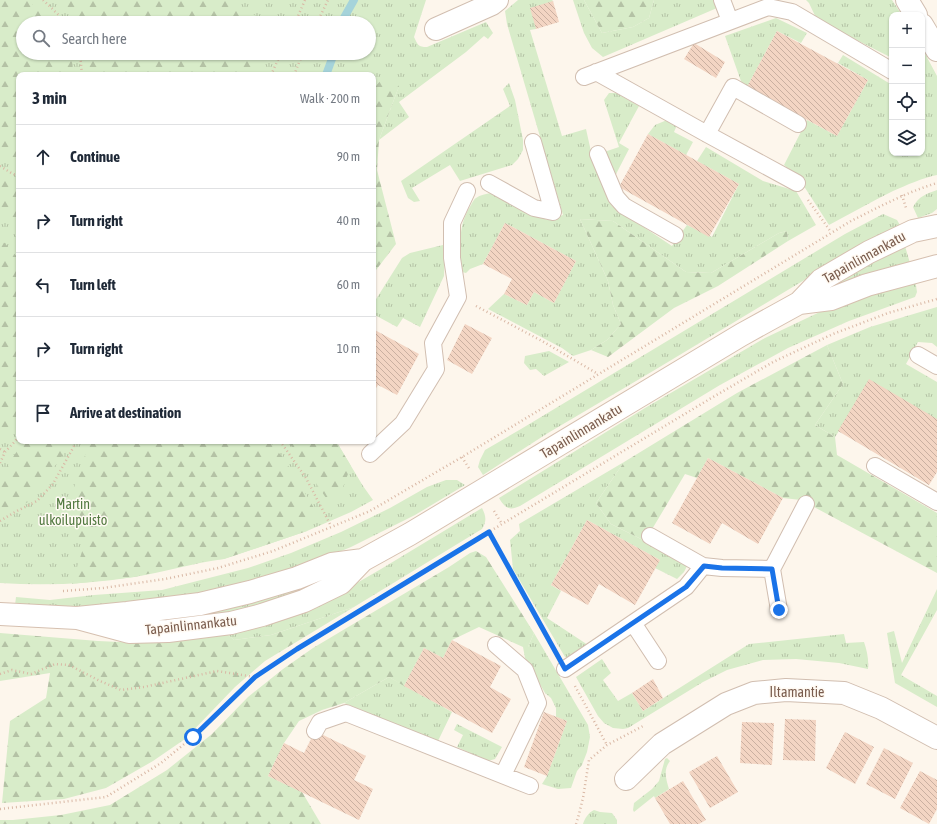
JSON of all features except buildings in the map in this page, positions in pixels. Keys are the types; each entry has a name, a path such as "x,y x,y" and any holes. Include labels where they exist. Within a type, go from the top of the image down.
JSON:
{"street":[{"path":"436,29 492,4 497,0"},
{"path":"907,0 914,12"},
{"path":"925,30 937,50"},
{"name":"Tapainlinnankatu","path":"6,614 77,618 200,604 250,592 297,578 332,564 363,560 410,534 741,335 799,303 821,280 869,252 913,231 937,226"},
{"name":"Tapainlinnankatu","path":"799,303 831,299 867,285 937,266"},
{"name":"Iltamantie","path":"626,779 662,744 726,704 754,693 786,690 844,693 881,708 937,738"}],"lane":[{"path":"722,0 730,21"},
{"path":"797,183 707,134 590,74 768,7 792,12 889,69"},
{"path":"707,134 733,87 798,124"},
{"path":"488,183 534,208 552,212 533,142"},
{"path":"598,154 616,197 624,206 675,235"},
{"path":"370,454 403,423 436,369 433,343 458,297 452,258 452,223 467,191"},
{"path":"918,355 937,366"},
{"path":"875,466 937,502"},
{"path":"779,610 772,569 806,504"},
{"path":"650,536 704,566 722,568 772,569"},
{"path":"565,669 686,587 704,566"},
{"path":"633,623 658,661"},
{"path":"496,645 525,670 538,702 503,775"},
{"path":"315,731 320,722 346,713 530,786"}],"path":[{"path":"43,0 60,16"},
{"path":"298,16 305,0"},
{"path":"320,16 328,0"},
{"path":"81,60 82,72"},
{"path":"272,72 278,60"},
{"path":"295,72 301,60"},
{"path":"0,166 16,175"},
{"path":"797,183 831,232"},
{"path":"60,591 103,588 165,579 218,568 273,551 370,511 850,221 922,187 937,183"},
{"path":"458,297 542,341 598,374"},
{"path":"0,809 106,797 161,763 199,732 255,677 297,649 701,404 773,362 833,334 888,313 937,300"},
{"path":"0,463 5,452 16,440"},
{"path":"0,521 37,501 53,484 75,444"},
{"path":"282,444 306,478 332,526"},
{"path":"0,450 5,452"},
{"path":"489,532 607,744 589,760 576,824"},
{"path":"0,674 12,670 31,674 55,664 69,664 100,681 121,690 144,688 217,671 255,677"}],"green space":[{"name":"Martin ulkoilupuisto","path":"0,0 426,0 414,37 416,42 422,47 427,47 486,22 493,33 488,39 484,36 466,52 399,102 409,117 379,140 399,86 376,138 376,72 16,72 16,444 338,444 373,500 351,512 307,531 224,559 134,577 67,584 0,583"},
{"path":"0,0 26,0 47,16 16,16 16,60 72,60 73,72 16,72 16,163 0,154"},
{"path":"57,0 239,0 236,4 256,16 70,16"},
{"path":"518,0 553,1 536,29 530,30 562,136 586,129 592,156 612,206 672,246 687,225 712,237 739,184 697,161 706,147 763,181 796,191 816,225 788,241 787,231 779,233 711,273 686,272 613,221 580,219 608,281 613,305 621,324 607,340 591,350 573,356 562,348 488,309 504,294 527,305 534,292 554,303 576,261 505,223 483,264 470,269 466,273 462,272 460,246 461,229 467,213 474,200 478,197 491,193 547,220 563,215 507,24 505,11"},
{"path":"573,0 584,0 602,33 633,27 649,18 654,0 714,0 717,8 603,57 592,48 584,33"},
{"path":"584,0 654,0 649,18 633,27 602,33"},
{"path":"806,0 892,0 900,12 889,12 889,56 817,20"},
{"path":"776,18 807,33 801,43 777,31 747,87 742,84 725,36"},
{"path":"925,54 937,76 937,175 893,191 829,225 798,177 784,165 807,120 837,136 868,80 838,63 843,55 889,83 889,156 925,156"},
{"path":"87,60 258,60 252,72 88,72"},
{"path":"383,78 399,86 379,140 377,170 396,244 376,270 376,86"},
{"path":"509,83 515,100 523,140 523,150 518,159 512,165 460,181 450,165 412,188 420,201 414,202 408,198 401,181 510,106 503,89"},
{"path":"609,93 616,93 639,106 619,143 629,149 614,178 604,152 619,147 604,100"},
{"path":"667,120 677,125 674,132 693,142 686,155 648,134 655,125"},
{"path":"0,176 16,184 16,224 0,211"},
{"path":"937,190 937,209 932,213 918,218 913,207 915,203 923,196"},
{"path":"883,214 897,220 901,227 826,267 548,433 483,475 478,467 485,450 845,234"},
{"path":"580,219 613,221 686,272 711,273 779,233 787,231 788,241 718,286 674,308 608,357 591,350 607,340 621,324 613,305 608,281"},
{"path":"0,238 16,256 16,418 0,437"},
{"path":"443,245 445,254 444,276 420,327 403,318 397,327 376,316 376,299 402,258 410,253"},
{"path":"905,246 910,263 827,290 825,286 840,277"},
{"path":"915,279 917,292 915,297 849,321 788,348 720,385 520,506 508,508 499,498 645,408 765,338 824,310"},
{"path":"937,307 937,347 932,343 918,342 906,364 937,382 937,419 839,431 835,437 815,425 843,384 827,345 870,327"},
{"path":"827,345 843,384 815,425 835,437 837,455 937,513 937,573 801,500 783,498 708,458 697,478 685,474 645,541 611,524 596,503 624,462 737,393"},
{"path":"549,351 569,362 544,376 536,369 530,370 524,363 525,356"},
{"path":"22,444 68,444 60,460 33,489 28,502 0,515 0,484 9,463"},
{"path":"89,444 272,444 284,459 314,508 314,516 307,531 224,559 210,560 134,577 72,584 84,545 67,521 72,493"},
{"path":"290,444 338,444 351,466 340,495 328,501"},
{"path":"624,462 596,503 611,524 645,541 687,566 684,572 677,579 655,568 660,560 587,520 551,585 561,591 547,618 588,645 569,659 565,657 513,569 510,540 520,531 519,524"},
{"path":"446,480 457,480 465,485 415,515 351,547 295,570 217,591 97,607 15,605 16,597 50,600 162,590 248,568 291,553 341,532 390,508 427,487"},
{"path":"482,508 485,523 482,529 354,607 271,635 234,640 227,634 331,598"},
{"path":"476,551 486,557 534,633 528,647 523,647 479,627 452,640 443,658 424,648 404,686 389,677 344,703 322,710 299,721 284,743 268,776 302,792 321,824 0,824 0,820 61,815 110,805 167,770 212,734 248,697 283,669 313,648 470,553"},
{"path":"338,575 270,604 196,620 128,621"},
{"path":"937,589 937,610 901,675 937,696 937,707 895,683 887,633 894,631 902,663"},
{"path":"354,607 265,661 235,687 185,739 153,761 106,788 64,799 2,803 10,721 46,698 50,673 0,681 0,633 141,643 187,640 227,634 234,640 271,635"},
{"path":"534,633 588,725 590,737 587,752 582,765 577,771 571,788 558,789 542,784 547,776 567,721 556,717 556,708 551,698 545,693 525,658 523,647 528,647"},
{"path":"844,634 846,643 864,642 868,656 868,669 839,663 796,659 763,660 727,670 703,682 628,728 623,729 613,728 604,723 598,716 576,677 602,659 611,673 603,680 618,701 632,693 643,711 749,644"},
{"path":"389,677 452,712 438,741 344,703"},
{"path":"457,724 502,747 495,759 488,761 457,747 463,735 454,730"},
{"path":"667,758 670,761 666,768 666,778 669,789 655,798 654,796 634,812 634,803 652,789 659,781 665,759"},
{"path":"594,810 612,813 617,820 617,824 583,824 587,816"}],"waterway":[{"path":"345,16 354,0"},
{"path":"327,72 332,60"}],"route":[{"path":"193,737 255,677 297,649 489,532 565,669 686,587 704,566 722,568 772,569 779,610"}]}
